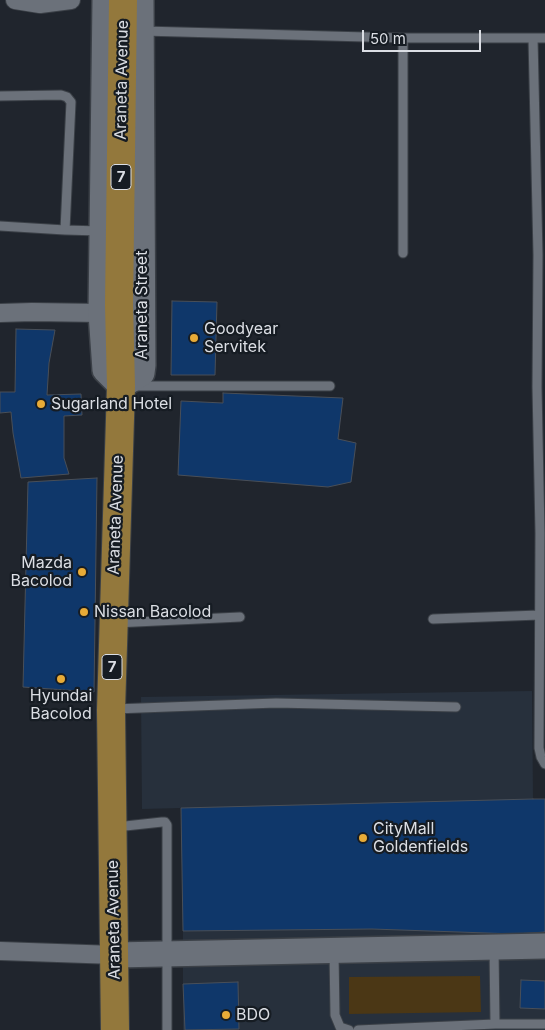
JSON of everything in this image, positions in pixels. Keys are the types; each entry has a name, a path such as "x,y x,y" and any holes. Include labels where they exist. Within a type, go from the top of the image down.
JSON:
{"main road":[{"name":"7","path":"105,0 101,313 105,370 120,386"},
{"name":"Araneta Avenue","path":"115,1030 111,710 120,386 119,305 123,0"},
{"name":"Araneta Street","path":"120,386 142,372 143,365 141,0"},
{"path":"115,955 545,946"}],"street":[{"path":"15,0 40,4 71,0"},
{"path":"0,313 101,313"},
{"path":"0,950 115,955"}],"lane":[{"path":"141,31 403,38 545,38"},
{"path":"403,38 404,254"},
{"path":"533,38 541,387 542,533 538,615 539,748 545,764"},
{"path":"0,96 61,95 67,97 71,102 65,230"},
{"path":"0,226 102,231"},
{"path":"120,386 330,386"},
{"path":"433,618 538,615"},
{"path":"113,623 240,617"},
{"path":"111,710 276,703 456,707"},
{"path":"112,827 162,822 165,822 167,825 167,1030"},
{"path":"494,947 495,1024"},
{"path":"335,951 336,1015 340,1027 349,1030"},
{"path":"358,1030 495,1024 545,1024"}],"shaded area":[{"path":"532,691 533,799 545,799 545,1030 183,1030 181,808 142,809 141,697"},
{"path":"480,976 481,1012 349,1014 349,977"}],"building":[{"name":"Goodyear Servitek","path":"172,301 217,302 215,375 171,375"},
{"name":"Sugarland Hotel","path":"16,329 55,330 49,363 47,395 81,394 82,415 64,416 64,458 69,474 21,478 11,412 0,413 0,392 15,392"},
{"path":"223,393 343,398 338,439 356,443 351,482 328,487 178,475 181,401 223,403"},
{"path":"97,478 94,692 23,687 28,482"},
{"name":"CityMall Goldenfields","path":"545,799 545,932 516,934 372,929 183,931 181,808"},
{"path":"521,980 545,981 545,1009 520,1008"},
{"path":"238,982 239,1029 185,1030 183,984"}],"place":[{"name":"Goodyear Servitek","path":"194,338"},
{"name":"Sugarland Hotel","path":"41,404"},
{"name":"Mazda Bacolod","path":"82,572"},
{"name":"Nissan Bacolod","path":"84,612"},
{"name":"Hyundai Bacolod","path":"61,679"},
{"name":"CityMall Goldenfields","path":"363,838"},
{"name":"BDO","path":"226,1015"}]}
